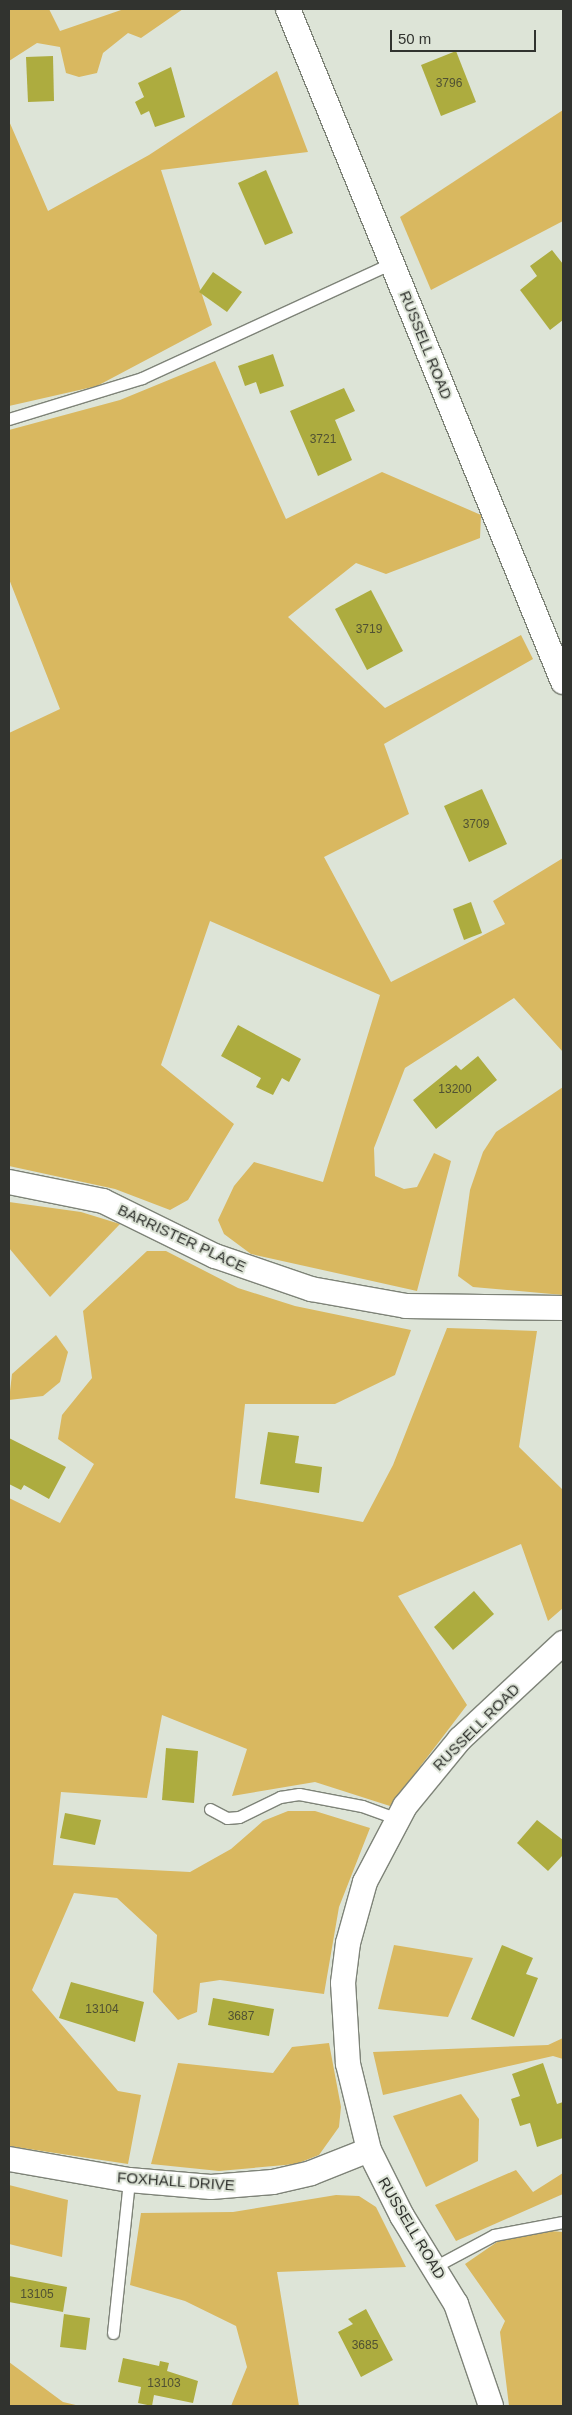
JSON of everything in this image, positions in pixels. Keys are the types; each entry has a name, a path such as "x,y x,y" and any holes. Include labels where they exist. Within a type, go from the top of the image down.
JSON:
{"street":[{"name":"RUSSELL ROAD","path":"288,9 563,682"},
{"name":"BARRISTER PLACE","path":"9,1182 102,1201 215,1256 311,1289 406,1306 563,1308"},
{"name":"RUSSELL ROAD","path":"491,2406 471,2337 436,2266 402,2216 368,2150 348,2064 343,1983 358,1904 397,1819 460,1738 563,1643"},
{"name":"FOXHALL DRIVE","path":"9,2159 129,2180 242,2186 311,2173 368,2150"}],"lane":[{"path":"9,419 142,378 392,263"},
{"path":"210,1809 227,1818 239,1817 280,1797 299,1794 362,1806 397,1819"},
{"path":"113,2333 129,2180"},
{"path":"436,2266 494,2235 563,2222"}],"shaded area":[{"path":"9,9 49,9 60,31 124,9 183,9 141,38 128,33 103,53 97,73 79,77 66,73 60,47 37,43 9,61"},
{"path":"277,71 308,152 161,170 212,325 97,386 9,406 9,121 48,211 149,155"},
{"path":"563,110 563,221 431,290 400,217"},
{"path":"215,361 286,519 382,472 481,515 480,538 386,574 356,563 288,617 385,708 521,635 533,659 384,744 409,814 324,857 391,982 505,924 493,901 563,858 563,1052 514,998 405,1068 374,1148 375,1176 404,1189 417,1187 434,1153 451,1161 417,1291 251,1254 224,1234 218,1220 234,1186 254,1162 323,1182 380,995 210,921 161,1065 234,1124 188,1200 170,1210 115,1189 9,1166 9,733 60,709 9,579 9,430 120,400"},
{"path":"563,1087 563,1295 473,1287 458,1276 470,1190 483,1152 496,1132"},
{"path":"9,1202 81,1212 120,1224 50,1297 9,1248"},
{"path":"147,1251 166,1251 238,1288 295,1306 411,1330 395,1375 335,1404 245,1404 235,1498 363,1522 393,1465 447,1328 537,1331 519,1447 563,1490 563,1608 548,1621 521,1544 398,1596 467,1705 390,1806 315,1782 232,1796 247,1749 162,1715 147,1798 61,1792 53,1865 190,1872 231,1849 263,1821 288,1811 315,1811 370,1828 339,1907 324,1994 220,1980 200,1983 197,2012 178,2020 153,1992 157,1935 117,1898 74,1893 32,1990 118,2091 141,2095 128,2164 9,2146 9,1498 60,1523 94,1464 58,1439 62,1415 92,1378 83,1311"},
{"path":"56,1335 68,1352 60,1382 43,1396 9,1400 12,1374"},
{"path":"394,1945 473,1958 448,2017 378,2009"},
{"path":"563,2038 563,2059 553,2056 383,2095 373,2052 548,2045"},
{"path":"329,2043 341,2107 339,2127 319,2155 296,2164 219,2171 151,2164 178,2063 273,2073 292,2047"},
{"path":"461,2094 479,2119 478,2161 426,2187 393,2116"},
{"path":"516,2170 533,2192 563,2173 563,2194 456,2241 435,2205"},
{"path":"9,2185 68,2200 62,2257 9,2244"},
{"path":"336,2195 359,2196 376,2207 406,2267 277,2272 299,2406 231,2406 247,2367 236,2326 185,2301 130,2285 141,2213 233,2212"},
{"path":"538,2230 563,2232 563,2406 509,2406 500,2332 505,2321 465,2264 497,2242"},
{"path":"9,2362 63,2402 80,2406 9,2406"}],"building":[{"path":"456,51 476,102 441,116 421,65"},
{"path":"53,56 54,101 28,102 26,57"},
{"path":"171,67 185,117 155,127 149,111 141,115 135,102 144,97 138,83"},
{"path":"266,170 293,233 265,245 238,183"},
{"path":"552,250 563,264 563,320 550,330 520,290 537,276 530,266"},
{"path":"213,272 242,292 227,312 199,292"},
{"path":"273,354 284,386 260,394 256,382 245,386 238,366"},
{"path":"344,388 355,411 335,420 352,460 318,476 290,411"},
{"path":"371,590 403,651 367,670 335,609"},
{"path":"482,789 507,844 469,862 444,806"},
{"path":"471,902 482,933 464,940 453,909"},
{"path":"238,1025 301,1059 289,1082 282,1078 273,1095 256,1087 261,1078 221,1056"},
{"path":"478,1056 497,1080 436,1129 413,1100 456,1065 461,1070"},
{"path":"268,1432 299,1436 295,1463 322,1467 319,1493 260,1484"},
{"path":"9,1438 66,1467 49,1499 24,1485 21,1490 9,1484"},
{"path":"474,1591 494,1614 453,1650 434,1627"},
{"path":"166,1748 198,1751 194,1803 162,1800"},
{"path":"65,1813 101,1820 95,1845 60,1838"},
{"path":"537,1820 563,1840 563,1855 548,1871 517,1843"},
{"path":"502,1945 533,1958 526,1974 538,1978 514,2037 471,2019"},
{"path":"71,1982 144,2002 135,2042 59,2018"},
{"path":"213,1998 274,2009 269,2036 208,2025"},
{"path":"543,2063 557,2104 563,2102 563,2138 537,2147 530,2123 520,2126 511,2099 520,2096 512,2074"},
{"path":"9,2276 67,2287 63,2312 9,2302"},
{"path":"366,2309 393,2360 361,2377 338,2332 353,2324 348,2319"},
{"path":"64,2314 90,2318 86,2350 60,2347"},
{"path":"123,2358 159,2366 160,2361 169,2363 167,2371 198,2381 193,2403 154,2395 152,2406 138,2403 141,2387 118,2382"}]}
